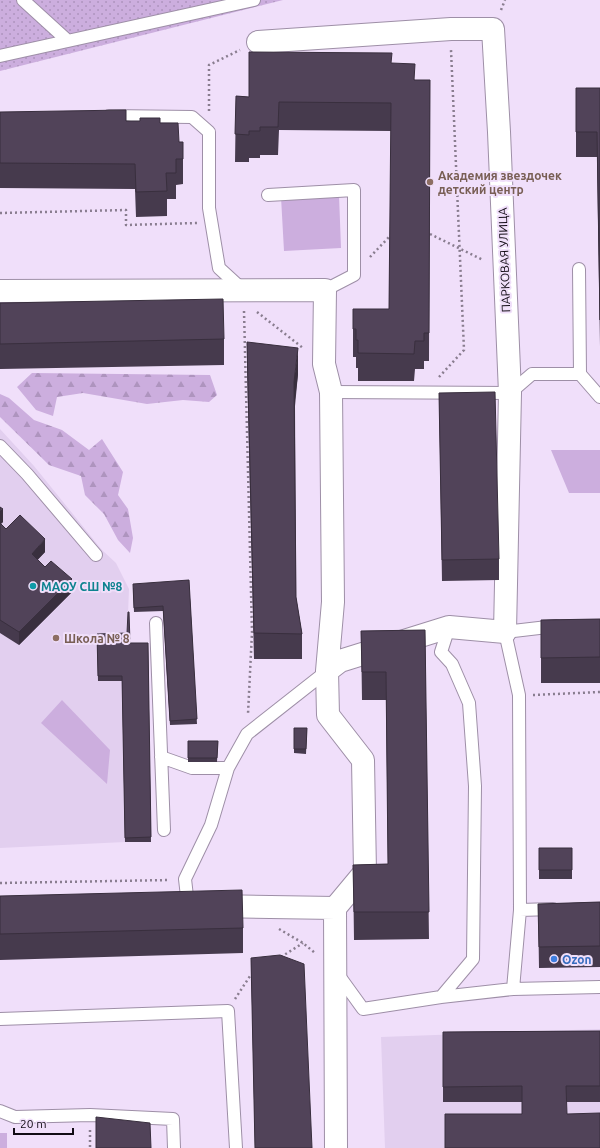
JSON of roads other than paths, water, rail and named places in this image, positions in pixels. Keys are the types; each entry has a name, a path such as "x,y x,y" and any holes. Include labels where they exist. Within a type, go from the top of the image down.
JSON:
{"street":[{"name":"ПАРКОВАЯ УЛИЦА","path":"258,42 450,29 493,29 510,393 505,632"},
{"path":"0,291 325,290 324,364 331,392 333,602 327,671 328,715 363,760 365,872 334,908 336,1148"},
{"path":"327,671 340,661 448,627 505,632"},
{"path":"165,906 188,905 334,908"}],"lane":[{"path":"23,0 68,41"},
{"path":"0,56 254,0"},
{"path":"100,116 192,117 209,132 209,208 219,268 244,290"},
{"path":"268,195 354,190 354,275 325,290"},
{"path":"579,269 580,374 600,397"},
{"path":"331,392 510,393 532,374 580,374"},
{"path":"0,446 27,474 96,556"},
{"path":"156,623 164,830"},
{"path":"513,989 520,910 519,695 505,632 568,625"},
{"path":"441,997 473,959 475,786 470,703 452,664 441,652 448,627"},
{"path":"188,905 185,879 211,825 228,768 247,734 327,671"},
{"path":"161,757 192,768 228,768"},
{"path":"520,910 564,908"},
{"path":"335,970 363,1008 513,989 600,987"},
{"path":"0,1019 228,1011 236,1148"},
{"path":"0,1111 15,1117 90,1115 173,1120 174,1148"}],"place":[{"name":"Академия звездочек детский центр","path":"430,182"},
{"name":"МАОУ СШ №8","path":"33,586"},
{"name":"Школа № 8","path":"56,638"},
{"name":"Ozon","path":"554,959"}]}
